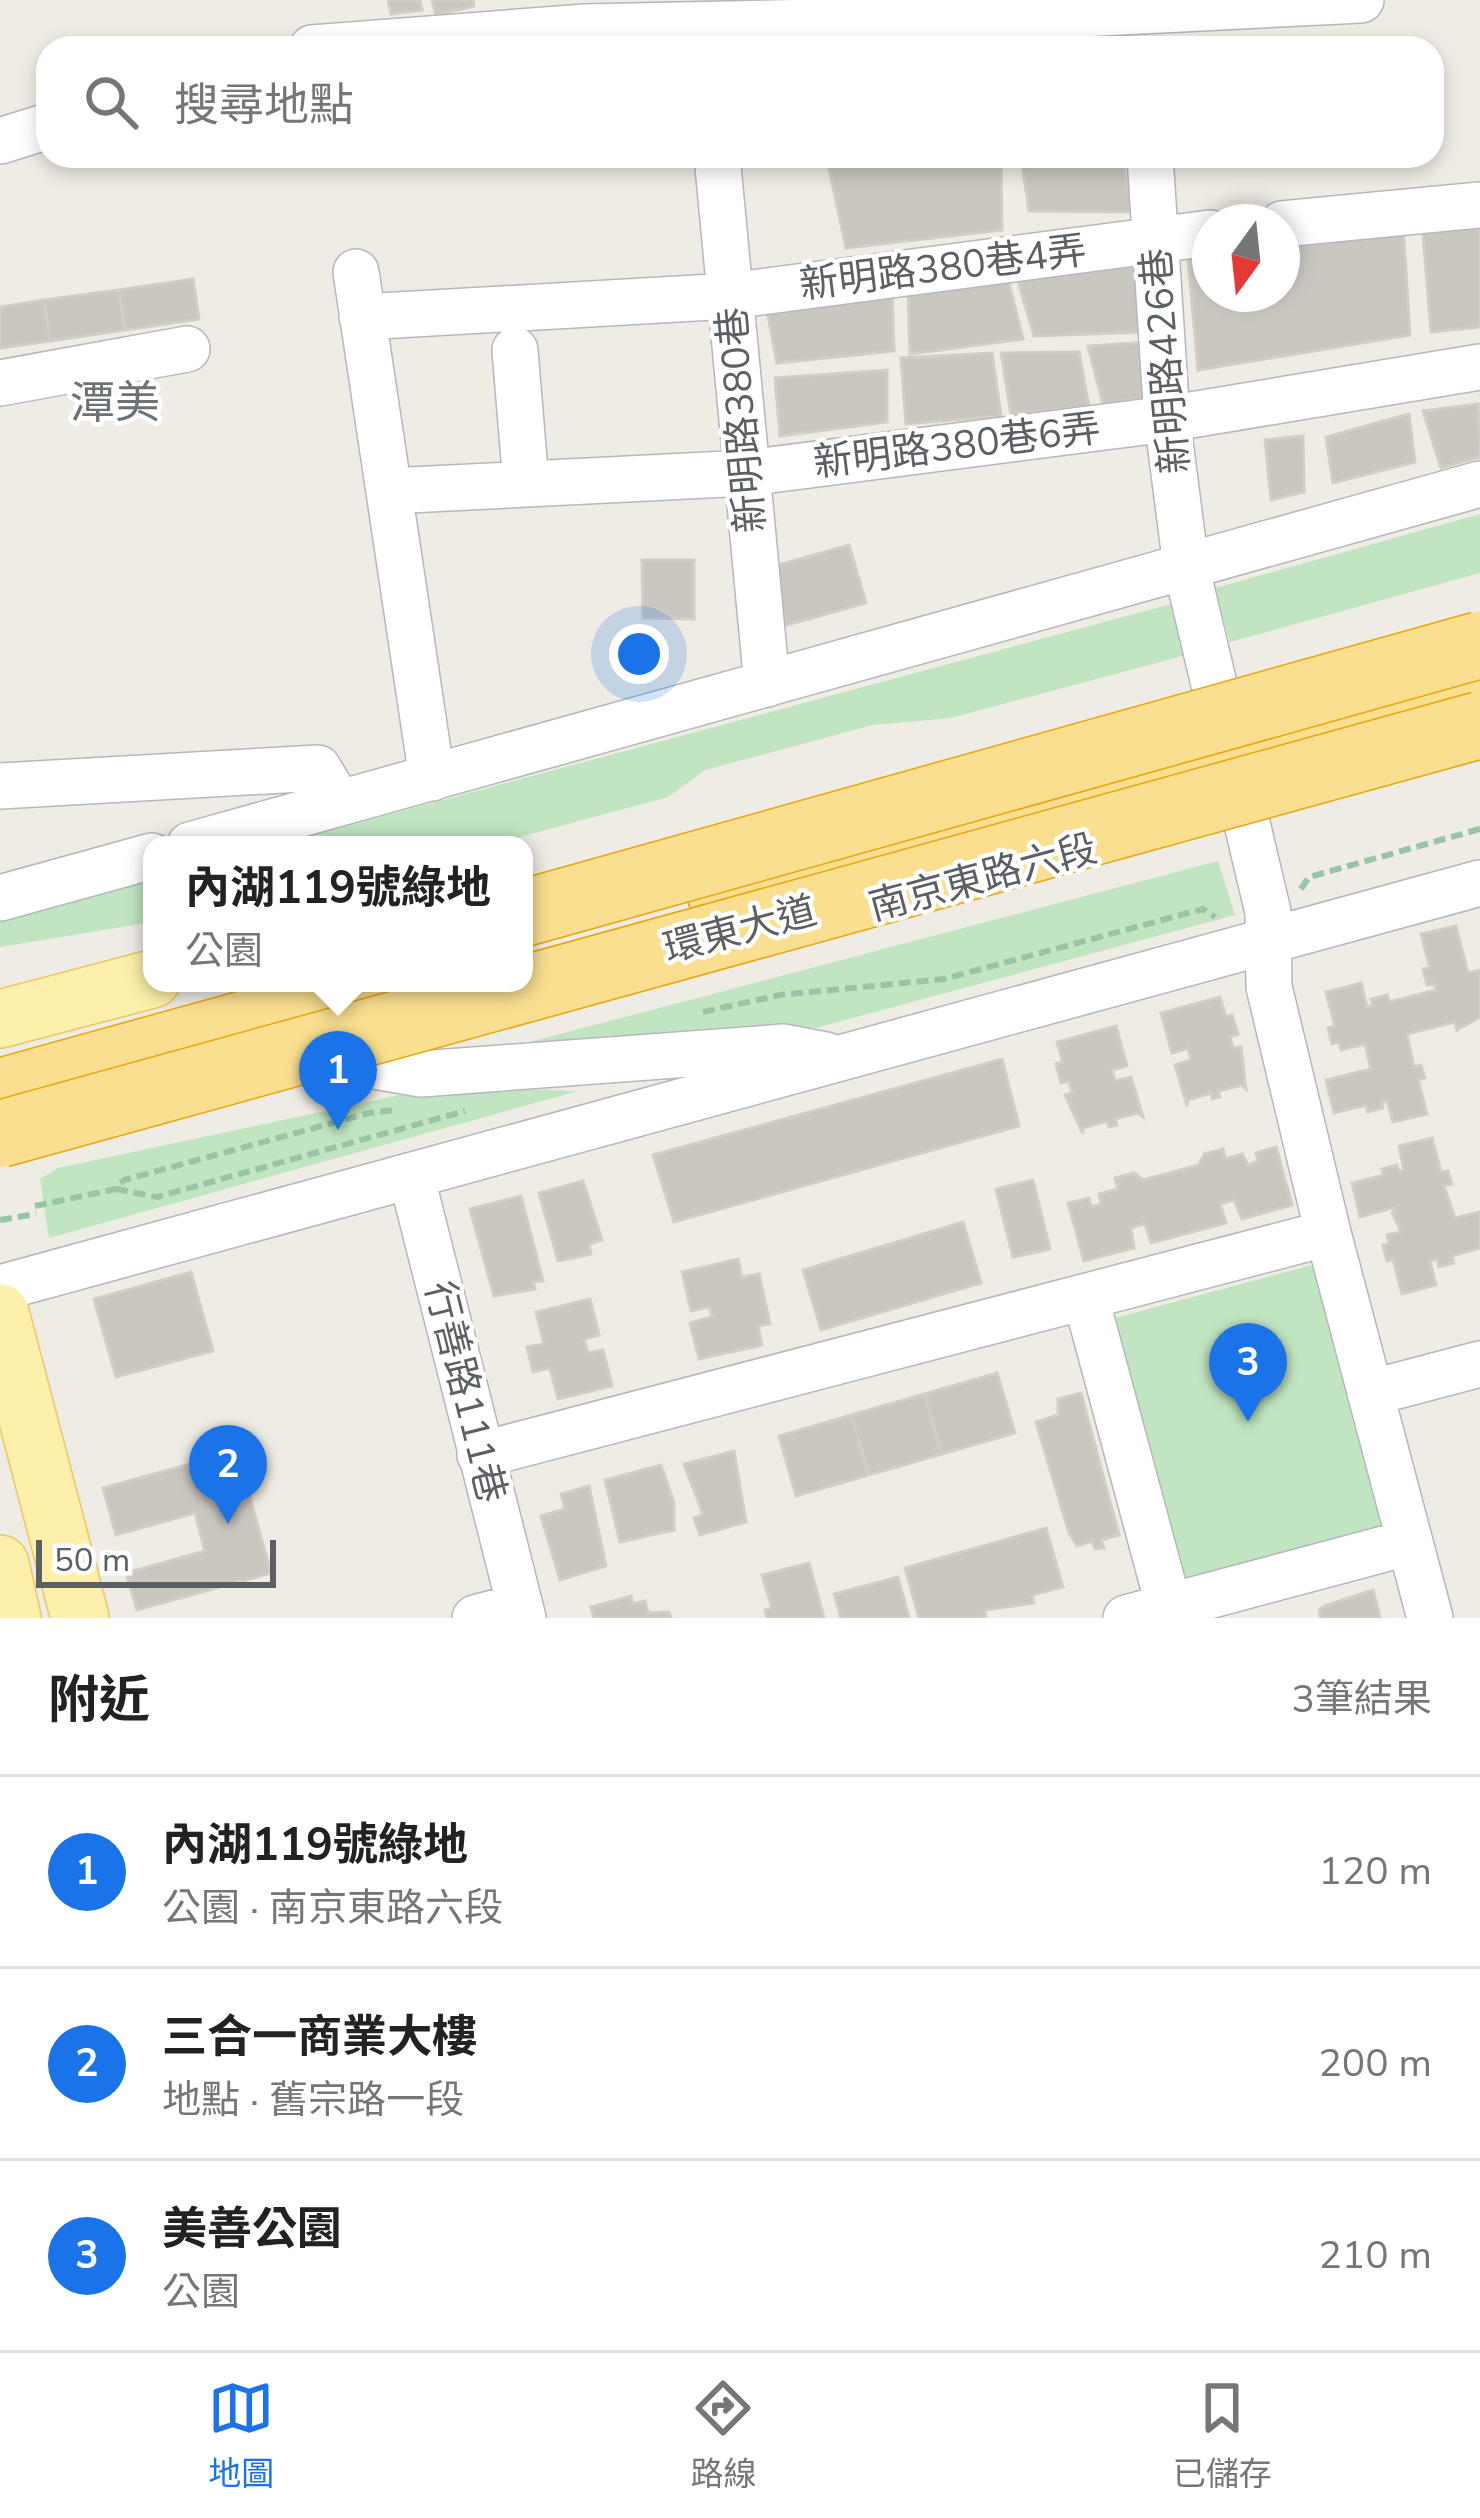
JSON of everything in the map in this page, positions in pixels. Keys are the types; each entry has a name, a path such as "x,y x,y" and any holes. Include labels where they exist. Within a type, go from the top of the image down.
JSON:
{"highway":[{"path":"533,944 1229,750 1475,694"},
{"path":"1381,769 1475,694"},
{"name":"環東大道","path":"533,987 1162,814 1475,694"},
{"name":"環東大道","path":"533,910 637,881 1475,694"},
{"path":"1162,814 1308,813 1480,766"},
{"path":"901,776 1091,789"},
{"path":"0,1057 235,992"},
{"path":"0,1092 360,992"},
{"name":"環東大道","path":"0,1134 516,992"}],"main road":[{"name":"南京東路六段","path":"533,988 1229,750 1480,617"},
{"name":"南京東路六段","path":"533,878 901,776 1229,750 1381,769"},
{"path":"0,1019 143,981"},
{"name":"南京東路六段","path":"0,1146 328,1058 521,992"},
{"path":"0,1312 80,1618"},
{"path":"0,1564 13,1618"}],"street":[{"path":"454,36 1009,6 1141,27 1361,0"},
{"path":"0,141 36,130"},
{"name":"新明路380巷","path":"719,168 766,684"},
{"name":"新明路426巷","path":"1151,168 1167,419 1186,566 1268,912 1269,987 1328,1233 1430,1618"},
{"path":"1300,222 1480,205"},
{"name":"新明路380巷4弄","path":"362,316 730,296 1192,235"},
{"path":"356,272 431,778"},
{"path":"0,382 187,350"},
{"path":"515,350 526,484"},
{"name":"新明路380巷6弄","path":"388,491 747,473 1167,419 1480,367"},
{"path":"222,836 1480,484"},
{"path":"0,785 318,768 339,803"},
{"path":"0,896 143,858"},
{"path":"0,1288 412,1179 1480,883"},
{"path":"328,1058 421,1074 784,1047 848,1058"},
{"name":"行善路111巷","path":"412,1179 521,1612 475,1618"},
{"path":"480,1455 1328,1233"},
{"path":"1086,1299 1148,1612 1410,1542"},
{"path":"1370,1393 1480,1364"}],"path":[{"path":"1299,892 1310,877 1480,829"},
{"path":"696,1014 780,995 944,979 1203,909 1223,922"},
{"path":"0,1220 116,1189 158,1197 466,1107 440,1106"},
{"path":"116,1189 124,1180 369,1113 416,1108"}],"green space":[{"path":"1480,514 1480,573 1230,642 1215,588"},
{"path":"1175,603 1190,654 951,718 873,725 705,770 668,797 523,836 309,836"},
{"path":"1218,861 1235,915 793,1034 526,1043"},
{"path":"143,880 143,923 0,947 0,919"},
{"path":"442,1086 578,1091 49,1238 40,1179 58,1168"},
{"path":"1316,1264 1386,1524 1182,1581 1111,1319"}],"building":[{"path":"388,0 420,0 422,10 391,14"},
{"path":"432,0 473,0 474,6 436,15"},
{"path":"1119,28 1119,36 962,36"},
{"path":"829,168 1001,168 1002,230 846,248"},
{"path":"1023,168 1124,168 1134,212 1029,211"},
{"path":"1480,219 1480,327 1431,332 1422,221"},
{"path":"1403,224 1410,335 1198,370 1193,312 1300,312 1300,230"},
{"path":"1186,236 1192,236 1192,303"},
{"path":"1155,259 1146,332 1034,336 1015,271"},
{"path":"1007,275 1023,339 910,354 908,290"},
{"path":"193,279 199,319 125,330 119,290"},
{"path":"892,286 894,351 777,363 766,305"},
{"path":"119,290 125,330 50,341 44,300"},
{"path":"44,300 50,341 0,348 0,307"},
{"path":"1162,341 1165,395 1103,404 1088,346"},
{"path":"1079,352 1089,407 1011,414 1001,353"},
{"path":"992,353 1001,416 906,424 901,358"},
{"path":"887,370 887,422 780,436 775,378"},
{"path":"1478,404 1480,457 1441,468 1423,411"},
{"path":"1409,414 1415,462 1333,483 1326,437"},
{"path":"1303,436 1304,492 1271,500 1265,440"},
{"path":"849,545 866,603 787,625 771,567"},
{"path":"642,560 694,560 694,619 643,618"},
{"path":"1456,926 1468,973 1480,970 1480,1017 1457,1030 1455,1022 1407,1034 1414,1067 1421,1065 1425,1078 1418,1080 1427,1114 1393,1122 1387,1100 1381,1102 1383,1108 1368,1112 1366,1105 1334,1113 1326,1080 1371,1069 1365,1044 1341,1050 1339,1042 1332,1044 1328,1028 1335,1026 1326,992 1361,983 1367,1007 1373,1005 1371,999 1387,995 1389,1002 1436,990 1434,984 1427,985 1423,969 1430,968 1421,934"},
{"path":"1220,997 1238,1034 1230,1037 1233,1048 1241,1047 1246,1089 1242,1085 1218,1091 1220,1097 1212,1099 1211,1093 1188,1100 1187,1106 1175,1065 1191,1060 1188,1048 1172,1053 1161,1013"},
{"path":"1116,1026 1127,1066 1112,1070 1115,1081 1131,1077 1143,1117 1138,1113 1115,1119 1117,1125 1109,1127 1107,1121 1083,1128 1083,1134 1065,1095 1072,1093 1069,1081 1061,1083 1056,1064 1063,1062 1057,1042"},
{"path":"1002,1059 1019,1126 674,1222 653,1155"},
{"path":"1432,1138 1441,1172 1448,1171 1452,1184 1444,1186 1455,1218 1480,1212 1480,1248 1452,1256 1454,1263 1439,1267 1437,1259 1430,1261 1436,1285 1402,1294 1393,1259 1387,1261 1383,1245 1389,1244 1387,1235 1401,1232 1392,1213 1396,1207 1360,1217 1352,1183 1384,1175 1382,1169 1397,1165 1399,1172 1404,1170 1399,1146"},
{"path":"1276,1147 1292,1205 1242,1219 1234,1200 1220,1204 1226,1223 1151,1243 1145,1224 1139,1225 1131,1228 1134,1248 1084,1261 1068,1203 1089,1198 1091,1207 1101,1204 1099,1194 1118,1189 1115,1178 1134,1173 1143,1180 1199,1165 1204,1154 1223,1149 1225,1159 1242,1154 1248,1165 1258,1161 1256,1153"},
{"path":"1033,1180 1050,1249 1013,1257 996,1189"},
{"path":"583,1181 602,1240 589,1244 591,1254 558,1261 539,1193"},
{"path":"521,1196 543,1281 533,1282 535,1289 494,1296 470,1209"},
{"path":"963,1222 981,1283 821,1330 803,1270"},
{"path":"738,1259 742,1277 759,1274 770,1324 758,1326 762,1345 699,1359 690,1323 712,1317 709,1307 691,1311 682,1272"},
{"path":"191,1272 213,1351 116,1377 94,1299"},
{"path":"590,1299 599,1335 584,1339 588,1353 603,1350 612,1386 558,1399 550,1368 533,1372 527,1347 544,1344 536,1312"},
{"path":"997,1373 1015,1433 942,1454 924,1394"},
{"path":"1081,1393 1119,1535 1101,1540 1104,1548 1095,1549 1092,1541 1077,1546 1069,1533 1036,1422 1058,1415 1058,1399"},
{"path":"924,1394 942,1454 869,1475 851,1415"},
{"path":"851,1415 869,1475 796,1496 779,1436"},
{"path":"237,1451 271,1573 137,1610 126,1573 205,1551 195,1513 116,1535 103,1488"},
{"path":"734,1451 746,1522 700,1535 694,1518 703,1514 684,1464"},
{"path":"661,1465 674,1503 674,1530 620,1542 605,1480"},
{"path":"589,1486 606,1566 560,1580 541,1516 565,1509 561,1494"},
{"path":"1046,1528 1063,1587 1032,1595 1034,1603 984,1610 986,1616 980,1618 919,1618 905,1568"},
{"path":"809,1563 824,1618 767,1618 765,1610 772,1608 762,1575"},
{"path":"898,1577 909,1618 841,1618 834,1594"},
{"path":"1373,1590 1380,1618 1321,1618 1319,1610 1324,1606"},
{"path":"631,1596 633,1604 645,1601 648,1613 669,1612 671,1618 594,1618 591,1607"}],"place":[{"name":"內湖119號綠地","path":"338,1130"},
{"name":"美善公園","path":"1248,1422"},
{"name":"三合一商業大樓","path":"228,1524"}],"district":[{"name":"潭美","path":"115,403"}]}
